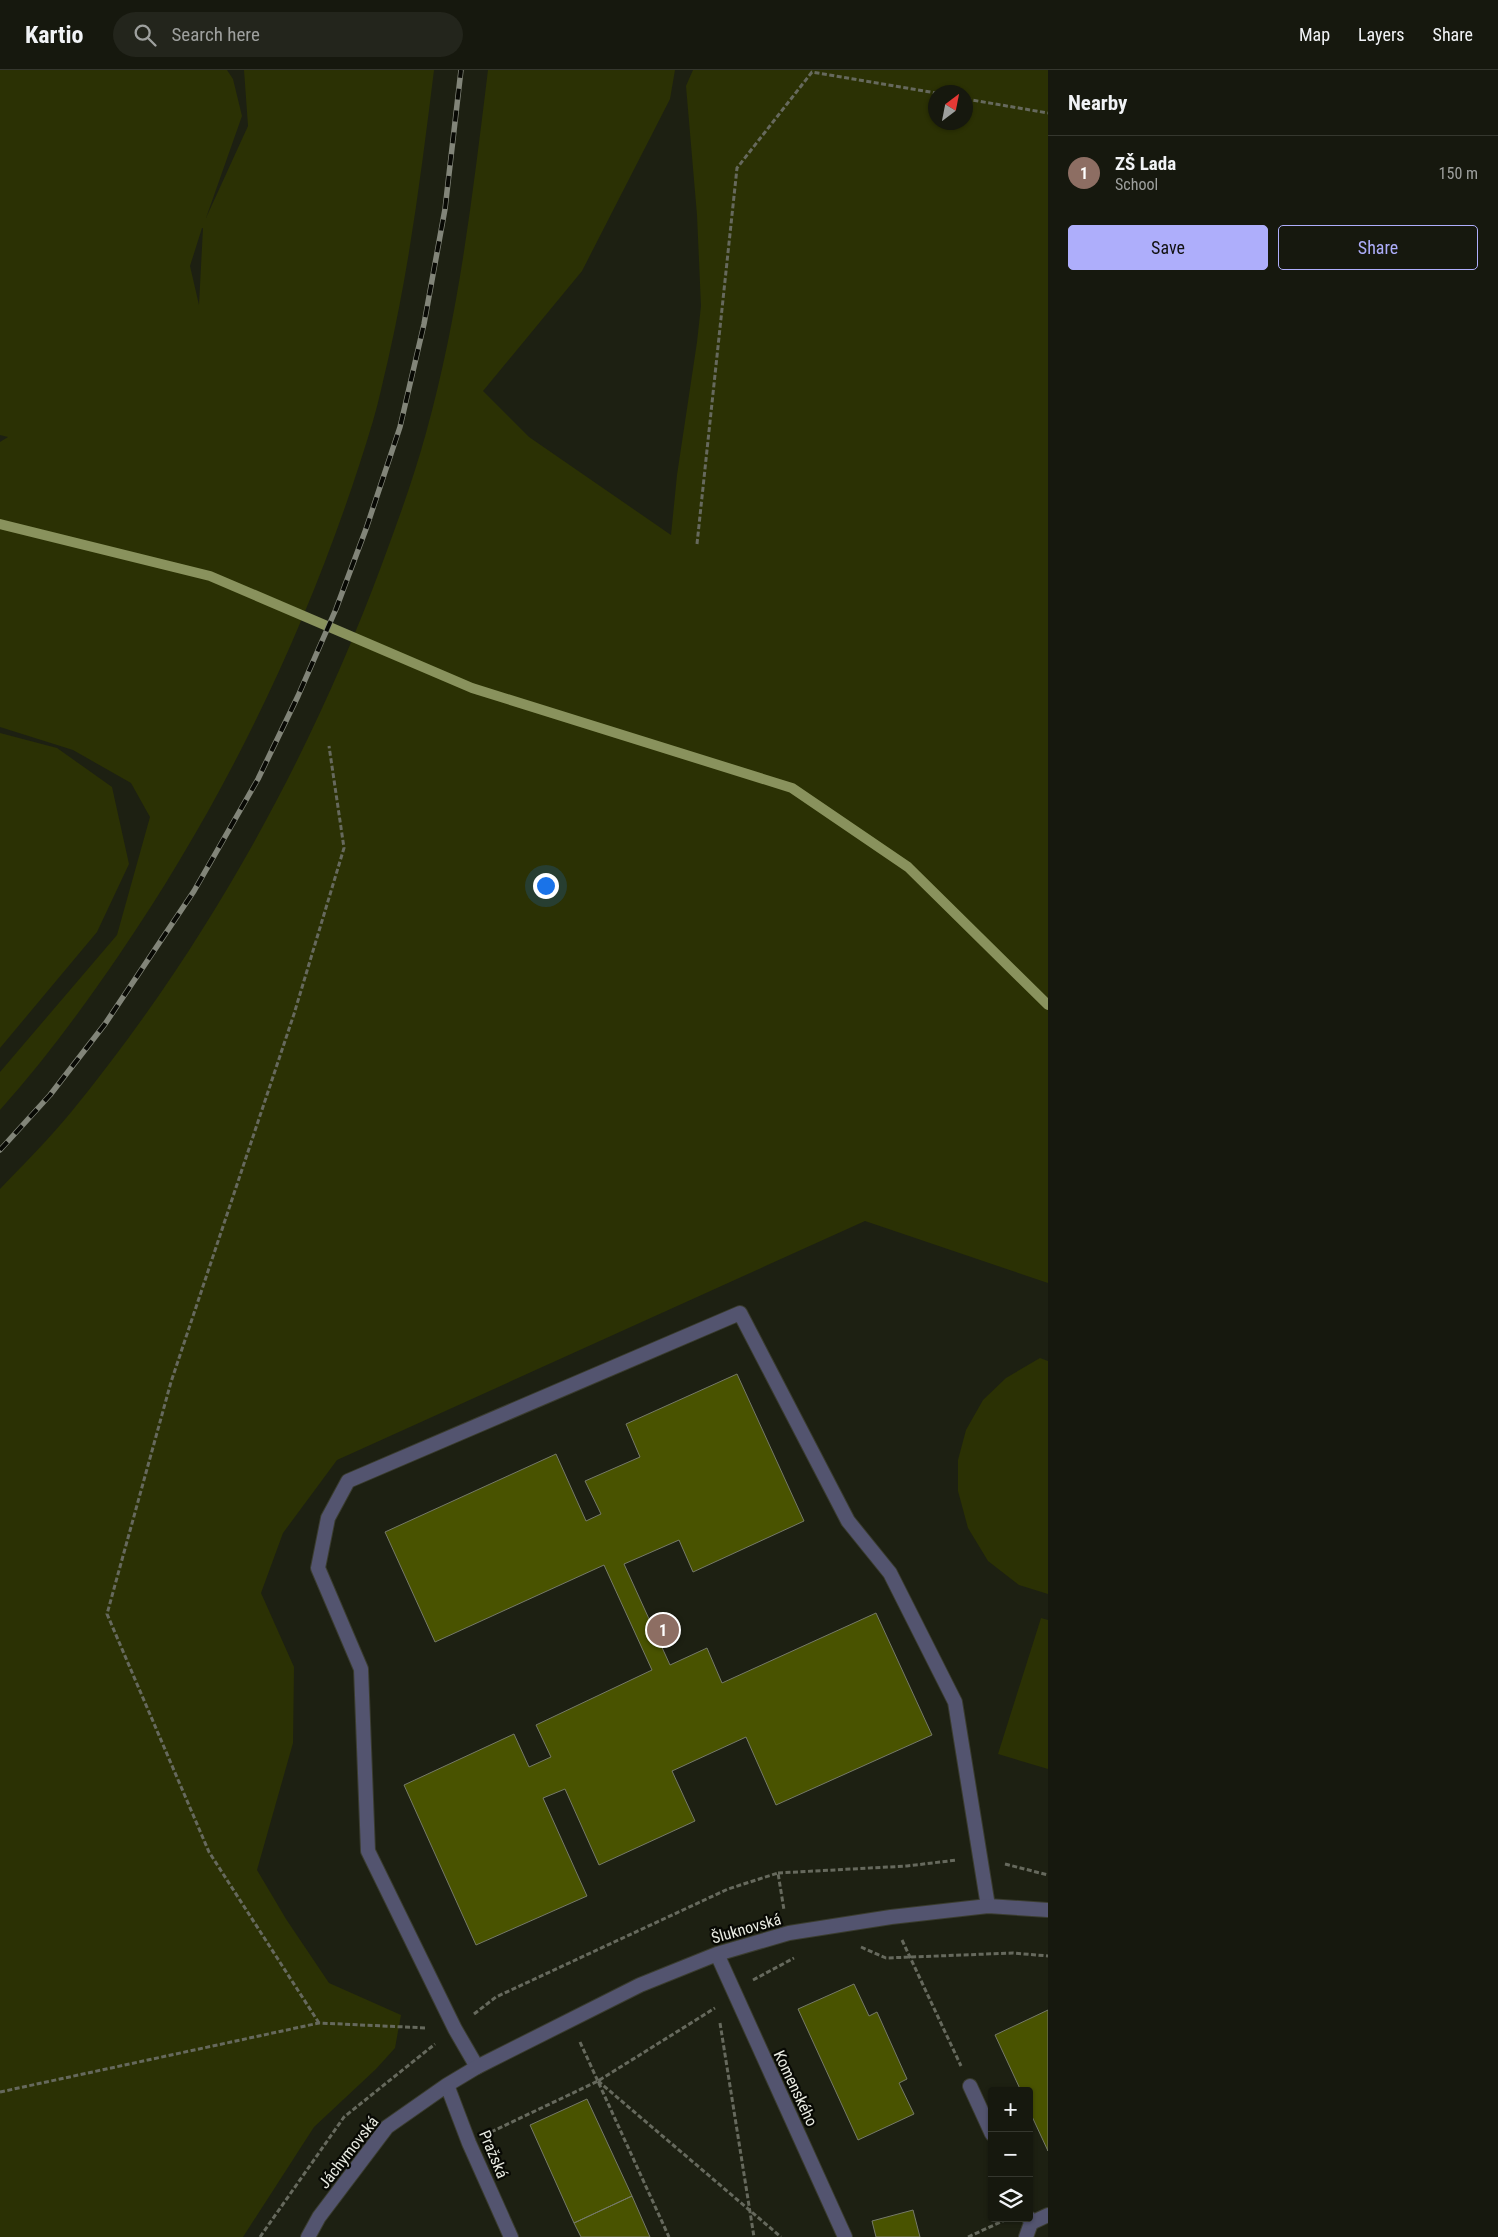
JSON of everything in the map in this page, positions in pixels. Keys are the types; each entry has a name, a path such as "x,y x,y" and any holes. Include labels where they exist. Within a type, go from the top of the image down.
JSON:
{"street":[{"path":"477,2067 455,2029 368,1850 361,1669 318,1568 328,1518 348,1481 740,1313 848,1521 890,1573 955,1702 988,1906"},
{"name":"Šluknovská","path":"477,2067 640,1985 717,1954 789,1933 891,1917 988,1906 1048,1910"},
{"name":"Komenského","path":"717,1954 845,2237"},
{"name":"Jáchymovská","path":"308,2237 319,2217 388,2127 447,2085 477,2067"},
{"name":"Pražská","path":"447,2085 469,2143 511,2237"},
{"path":"970,2086 991,2132"},
{"path":"1033,2219 1048,2216"},
{"path":"1026,2237 1030,2222"}],"path":[{"path":"697,544 737,168 812,72 928,92"},
{"path":"973,99 1048,113"},
{"path":"319,2023 209,1852 107,1614 171,1382 294,1014 344,848 329,746"},
{"path":"260,2237 344,2117 496,1997 728,1889 778,1874 907,1866 980,1857 1048,1875"},
{"path":"778,1874 784,1916"},
{"path":"891,1917 970,2086"},
{"path":"857,1945 886,1958 1013,1953 1048,1956"},
{"path":"734,1994 749,1982 797,1957"},
{"path":"469,2143 598,2081 717,2007 754,2237"},
{"path":"571,2021 669,2237"},
{"path":"0,2092 319,2023 455,2029"},
{"path":"598,2081 781,2237"},
{"path":"968,2237 1000,2222"}],"green space":[{"path":"0,70 227,70 233,79 242,116 206,218 248,126 244,70 434,70 409,252 396,324 379,398 350,492 325,562 297,630 267,698 234,764 160,893 77,1015 32,1073 0,1110 0,1072 117,935 150,817 131,783 73,750 0,727 0,442 8,437 0,435","holes":["203,228 199,305 190,266"]},
{"path":"488,70 675,70 670,99 582,271 483,391 529,437 671,535 677,475 701,306 697,215 686,86 693,70 1048,70 1048,1283 865,1221 337,1460 283,1533 261,1593 294,1667 293,1743 257,1870 286,1919 329,1983 401,2015 395,2048 376,2069 314,2127 243,2237 0,2237 0,1189 72,1111 121,1049 166,984 209,918 249,850 287,781 321,710 382,564 426,433 448,344 470,207"},
{"path":"0,733 57,748 112,787 129,864 97,932 0,1048"},
{"path":"1040,1358 1048,1361 1048,1594 1019,1585 988,1561 968,1528 958,1491 958,1460 966,1430 983,1400 1006,1378"},
{"path":"1041,1618 1048,1620 1048,1769 998,1754"}],"building":[{"path":"737,1374 804,1521 693,1572 679,1540 624,1564 670,1665 707,1648 722,1683 876,1613 932,1735 776,1805 746,1737 672,1771 695,1821 599,1865 565,1789 543,1798 587,1896 476,1945 404,1785 514,1734 529,1767 551,1757 536,1725 652,1670 604,1565 435,1642 385,1532 556,1454 586,1521 601,1514 585,1481 640,1457 626,1424"},
{"path":"854,1984 869,2016 877,2012 907,2079 899,2083 914,2114 858,2140 798,2009"},
{"path":"1048,2010 1048,2151 1033,2119 1033,2087 1019,2087 995,2035"},
{"path":"587,2099 632,2196 574,2223 530,2125"},
{"path":"632,2196 650,2237 581,2237 574,2223"},
{"path":"913,2210 920,2237 876,2237 872,2221"}],"waterway":[{"path":"0,524 210,576 472,688 792,788 908,867 1048,1005"}],"railway":[{"path":"0,1150 50,1095 105,1024 194,891 258,779 298,696 336,609 366,529 400,427 424,324 445,209 461,70"}],"place":[{"name":"ZŠ Lada","path":"663,1630"}]}
